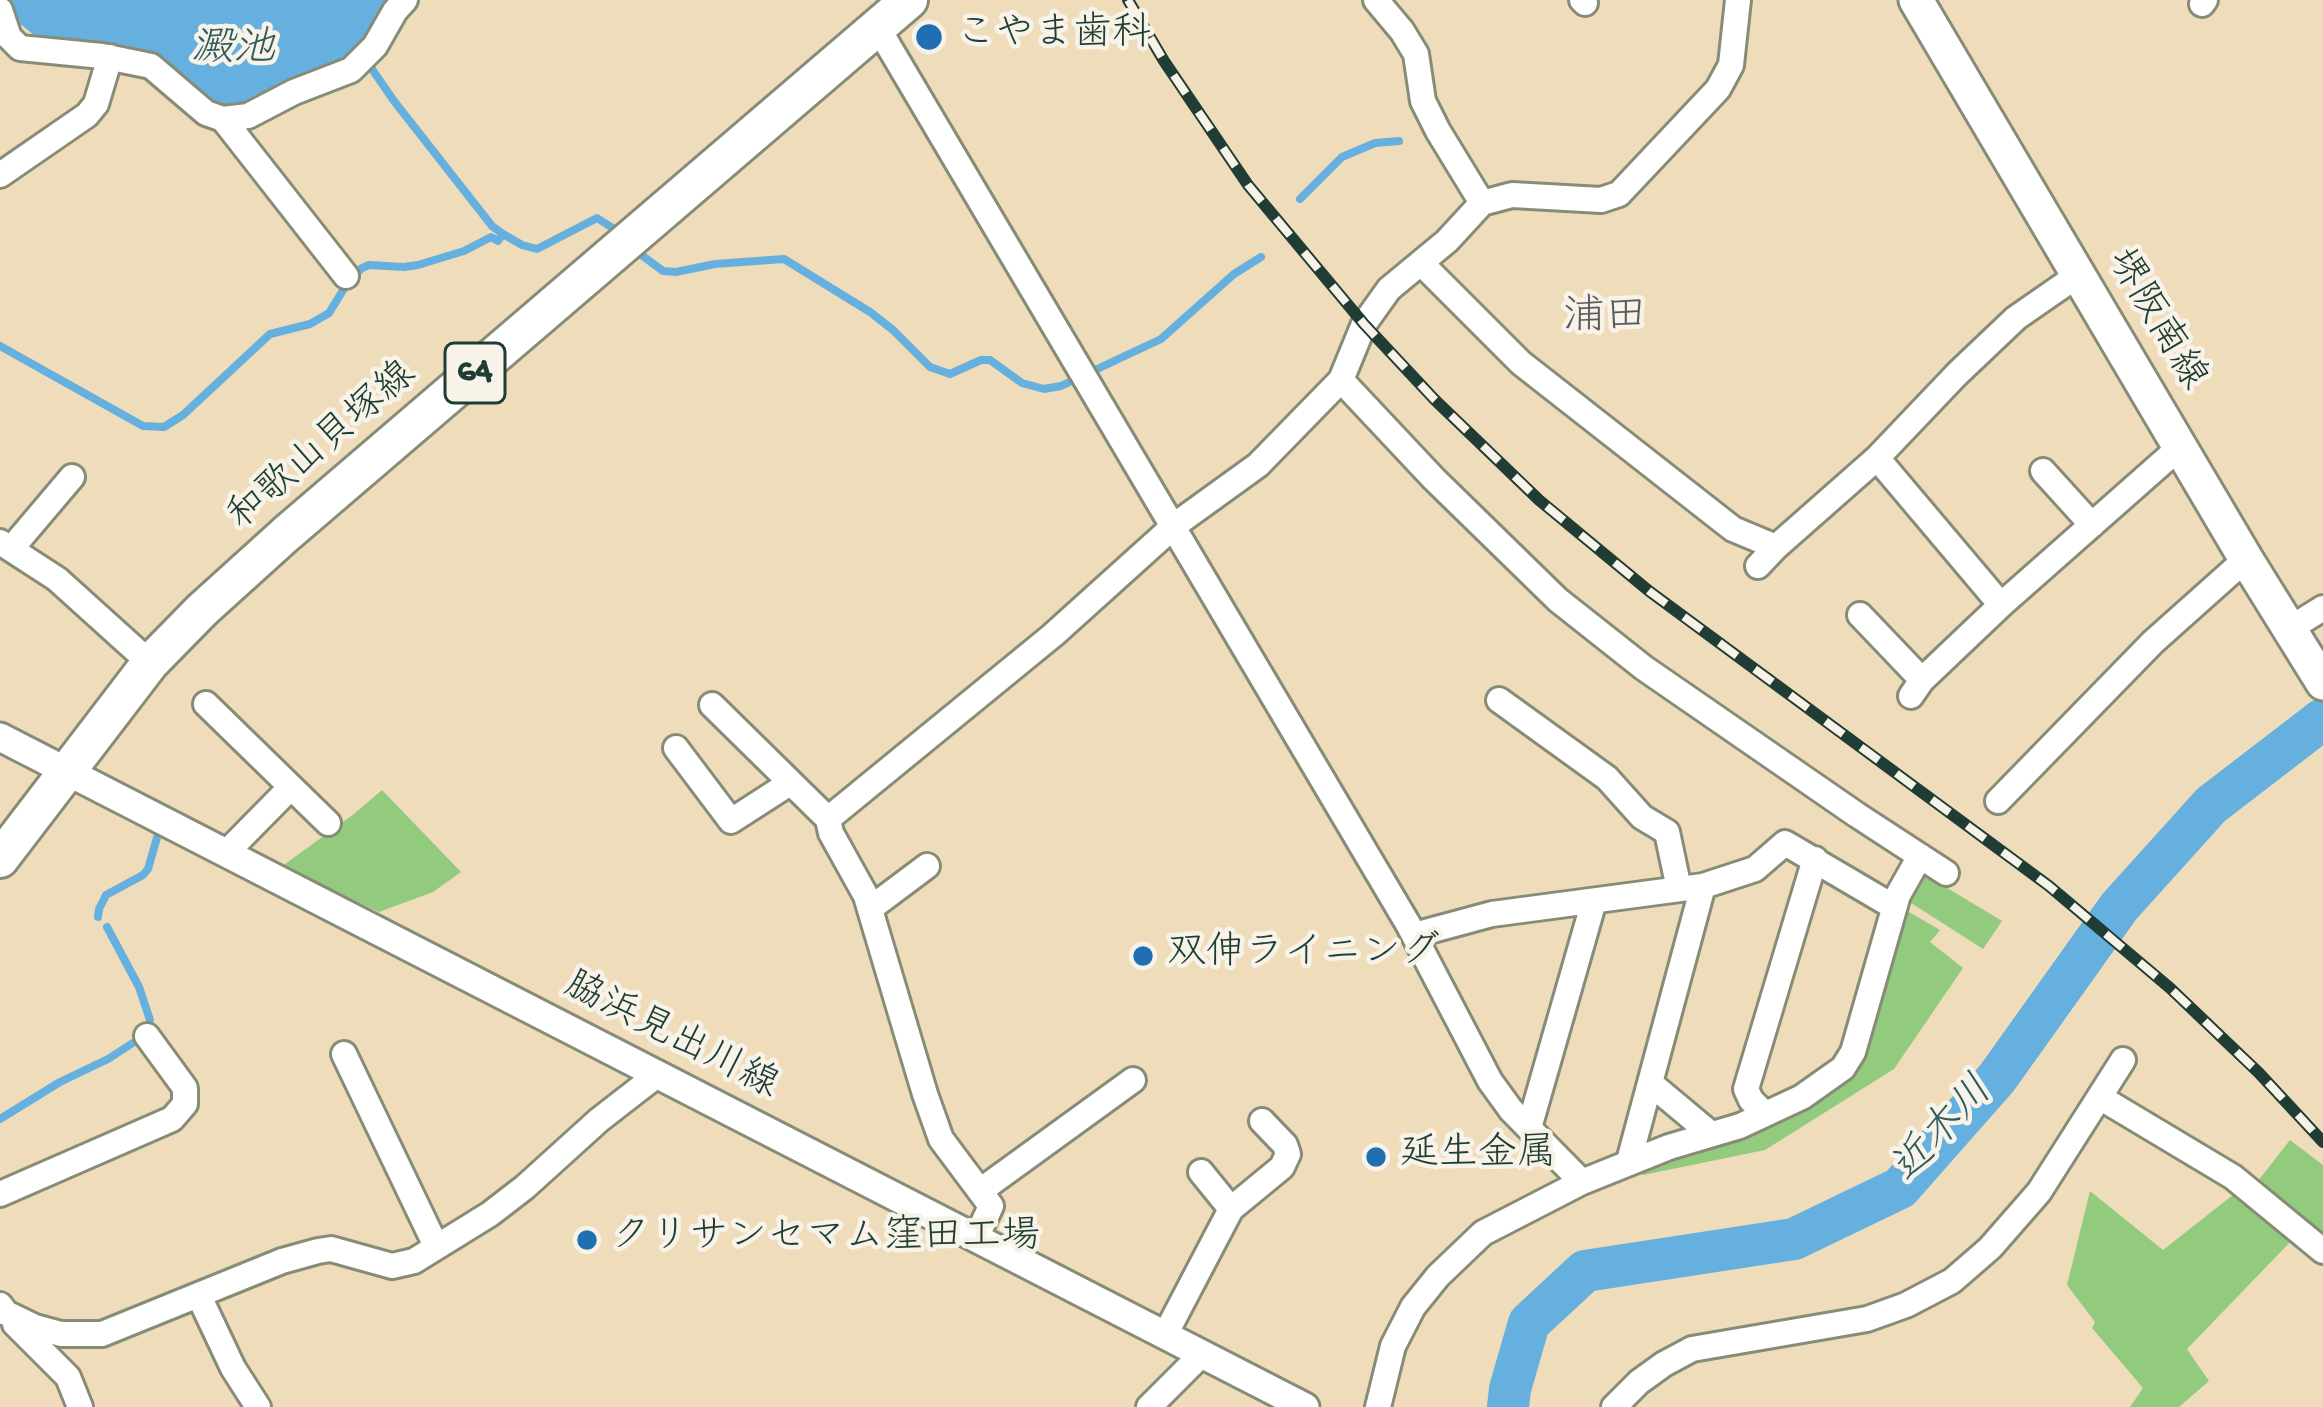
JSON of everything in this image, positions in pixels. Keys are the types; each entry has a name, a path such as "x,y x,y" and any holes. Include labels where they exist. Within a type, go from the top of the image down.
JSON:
{"main road":[{"name":"和歌山貝塚線","path":"0,859 150,663 202,610 909,0"},
{"name":"堺阪南線","path":"1916,0 2323,683"}],"street":[{"path":"0,10 10,52 110,57 151,66 206,112 223,119 248,116 350,70 375,46 405,0"},
{"path":"1376,0 1416,54 1423,101 1482,203"},
{"path":"828,819 1053,635 1174,525 1258,465 1341,380 1371,314 1389,289 1422,264 1482,203 1512,195 1601,200 1619,194 1718,89 1731,65 1738,0"},
{"path":"878,28 1414,935 1490,1081 1511,1110 1582,1182"},
{"path":"0,175 87,115 96,104 110,57"},
{"path":"223,119 346,276"},
{"path":"1422,264 1521,363 1733,529 1775,547"},
{"path":"1758,566 1877,458 2016,318 2078,275"},
{"path":"1341,380 1558,600 1644,668 1946,873"},
{"path":"1860,616 1916,688 2001,605 2180,447"},
{"path":"1877,458 2001,605"},
{"path":"2043,472 2092,525"},
{"path":"72,477 6,545 57,579 150,663"},
{"path":"1998,802 2153,642 2246,559"},
{"path":"2298,640 2323,608"},
{"path":"1499,700 1607,778 1642,817 1667,832 1691,887 1629,1161"},
{"path":"206,704 328,823"},
{"path":"712,705 828,819 871,908 941,1139 992,1206 976,1238"},
{"name":"脇浜見出川線","path":"0,737 1305,1407"},
{"path":"676,748 731,821 790,783"},
{"path":"226,853 290,788"},
{"path":"1414,935 1492,914 1691,887 1755,869 1785,843 1894,907"},
{"path":"1378,1407 1393,1346 1414,1307 1483,1233 1629,1161 1740,1126 1802,1096 1848,1063 1898,895 1920,856"},
{"path":"1765,1114 1746,1089 1815,859"},
{"path":"871,908 927,866"},
{"path":"1529,1129 1594,901"},
{"path":"0,1195 172,1119 185,1104 184,1088 147,1036"},
{"path":"344,1054 436,1246"},
{"path":"1614,1407 1639,1382 1692,1349 1867,1318 1906,1305 1952,1281 1990,1248 2039,1192 2123,1060"},
{"path":"3,1309 34,1328 102,1334 318,1251 332,1249 392,1266 414,1261 490,1214 657,1075"},
{"path":"1650,1082 1711,1134"},
{"path":"980,1191 1062,1144 1127,1093"},
{"path":"2101,1098 2233,1178 2323,1251"},
{"path":"1165,1335 1232,1209 1282,1167 1288,1154 1262,1121"},
{"path":"1201,1172 1232,1209"},
{"path":"199,1296 233,1368 258,1407"},
{"path":"3,1309 68,1377 80,1407"},
{"path":"62,1371 82,1335"},
{"path":"1149,1407 1202,1354"}],"green space":[{"path":"382,790 461,872 433,892 379,912 281,867 354,814"},
{"path":"1924,874 2002,921 1983,949 1908,901"},
{"path":"1900,907 1940,930 1930,942 1963,968 1894,1069 1765,1150 1643,1175 1632,1164 1836,1081"},
{"path":"2290,1140 2323,1165 2323,1266 2293,1239 2187,1349 2209,1381 2179,1407 2130,1407 2143,1388 2092,1328 2095,1322 2067,1285 2090,1191 2163,1250 2238,1191 2258,1181"}],"water":[{"name":"澱池","path":"10,0 389,0 361,53 242,106 217,110 178,73 148,60 40,40 18,22"}],"waterway":[{"path":"365,59 492,226 503,234 537,249 597,218 619,232"},
{"path":"1300,199 1342,157 1375,143 1399,141"},
{"path":"0,346 143,426 164,427 270,334 310,324 329,313 362,268 418,265 491,237 498,241 503,234"},
{"path":"636,251 663,271 676,272 784,259 870,312 930,367 950,374 990,360 1022,383 1044,389 1061,386 1161,339 1234,274 1261,257"},
{"name":"近木川","path":"1508,1407 1529,1323 1585,1271 1794,1239 1900,1188 1997,1078 2119,907 2211,805 2323,719"},
{"path":"98,917 106,895 148,869 158,834"},
{"path":"107,927 139,987 150,1020"},
{"path":"0,1119 142,1037"}],"railway":[{"path":"1128,0 1248,185 1364,324 1539,500 1649,591 2049,886 2170,988 2323,1142"}],"place":[{"name":"こやま歯科","path":"929,37"},
{"name":"双伸ライニング","path":"1143,956"},
{"name":"延生金属","path":"1376,1157"},
{"name":"クリサンセマム窪田工場","path":"587,1240"}],"district":[{"name":"浦田","path":"1605,321"}]}
